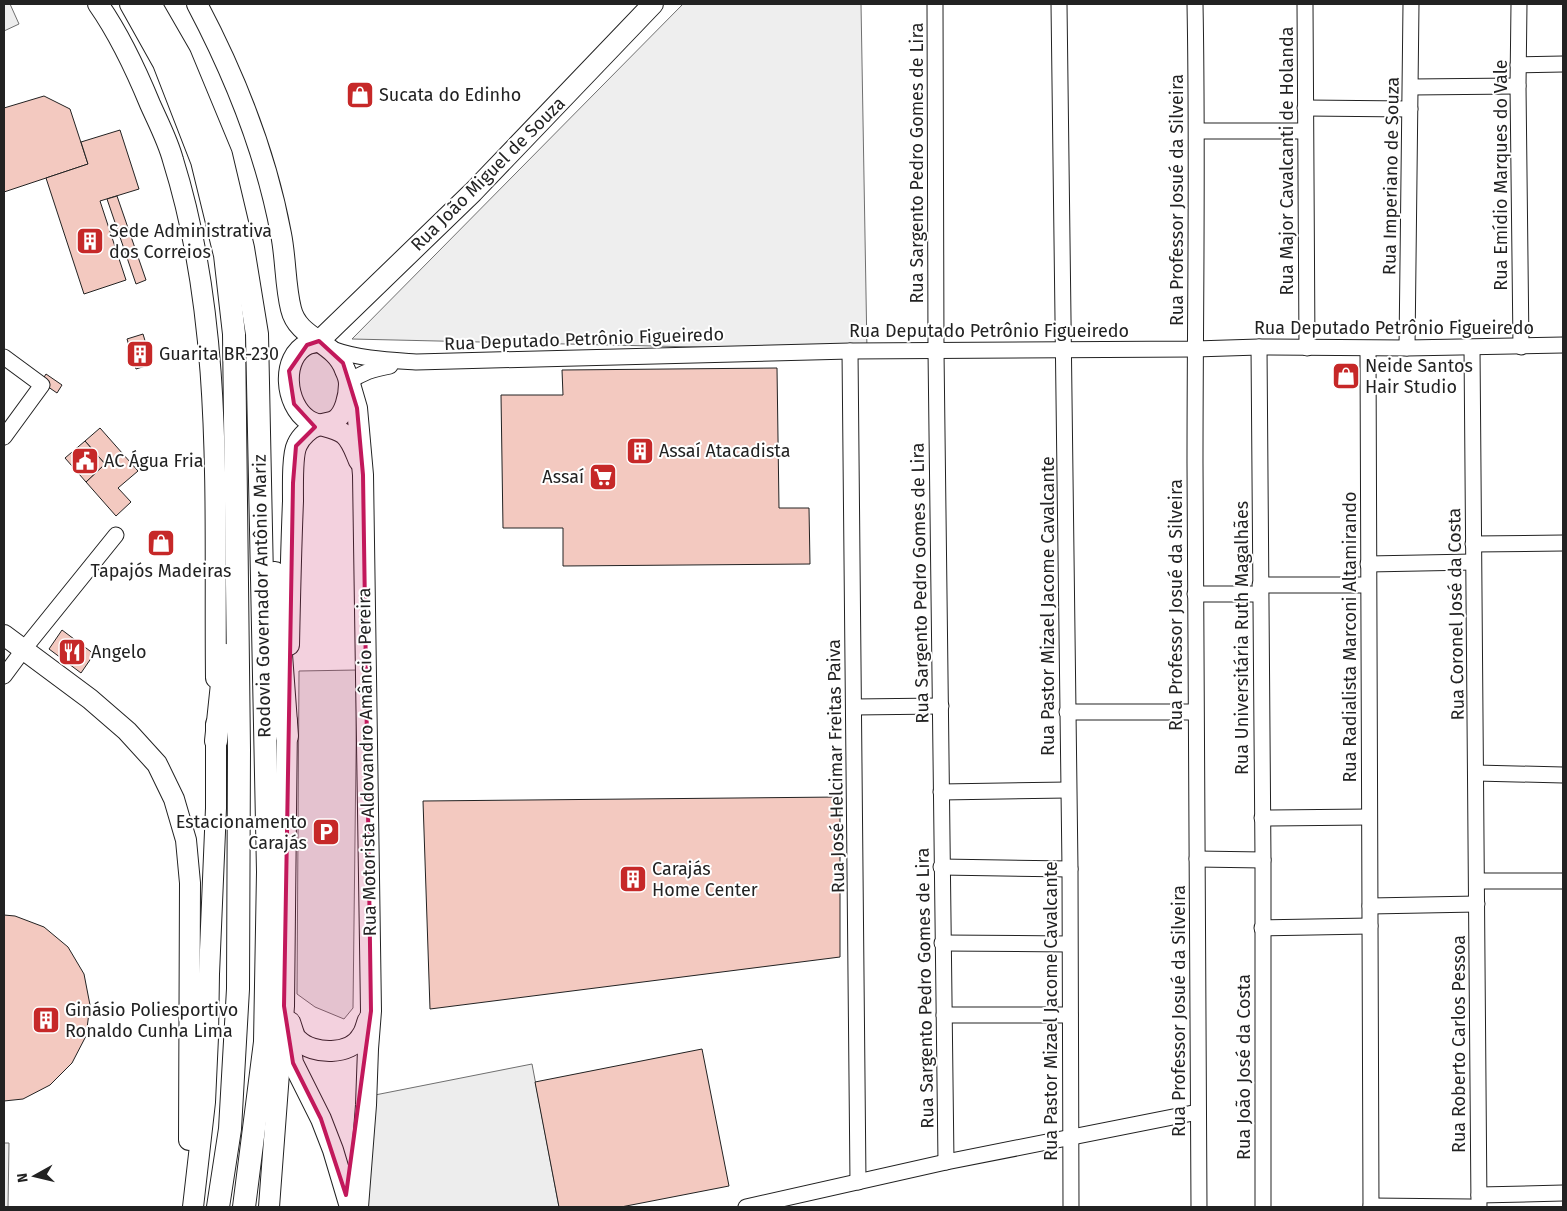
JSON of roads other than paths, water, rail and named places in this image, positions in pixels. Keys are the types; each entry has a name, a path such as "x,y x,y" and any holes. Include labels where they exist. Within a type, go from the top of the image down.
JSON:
{"highway":[{"name":"Rodovia Governador Antônio Mariz","path":"131,4 164,63 202,161 225,255 234,334 239,750 238,989 230,1129 218,1207"},
{"name":"Rodovia Governador Antônio Mariz","path":"150,4 180,56 220,155 243,248 257,334 268,872 265,1042 244,1207"},
{"path":"260,471 276,579 287,736"},
{"path":"216,741 223,680 236,489"}],"main road":[{"path":"98,4 138,76 173,158 190,219 200,273 214,427 216,808 205,1102 193,1207"},
{"path":"197,4 239,92 259,149 281,233 292,311 298,323 308,334 326,345 343,363 350,382 342,412 335,421 318,425 303,435 296,446 293,483 287,736 284,1006 269,1207"},
{"name":"Rua João Miguel de Souza","path":"326,345 653,4"},
{"path":"318,425 308,421 300,414 294,404 290,391 288,371 296,355 307,345 326,345"},
{"name":"Rua Motorista Aldovandro Amâncio Pereira","path":"349,1204 356,1104 368,1049 371,1011 363,475 357,408 350,382"},
{"name":"Rua Motorista Aldovandro Amâncio Pereira","path":"318,425 335,429 351,442 363,475"},
{"path":"4,635 24,648 90,699 127,732 157,764 174,799 186,840 190,883 189,1207"},
{"path":"284,1006 296,1040 313,1050 333,1051 349,1047 362,1037 371,1011"},
{"path":"284,1006 293,1063 321,1119 333,1150 349,1204"}],"street":[{"name":"Rua Sargento Pedro Gomes de Lira","path":"935,4 936,351 946,1162"},
{"name":"Rua Pastor Mizael Jacome Cavalcante","path":"1060,4 1070,869 1071,1207"},
{"name":"Rua Professor Josué da Silveira","path":"1195,4 1198,131 1194,712 1197,859 1198,1207"},
{"name":"Rua Major Cavalcanti de Holanda","path":"1305,4 1307,348"},
{"name":"Rua Imperiano de Souza","path":"1407,348 1411,4"},
{"name":"Rua Emídio Marques do Vale","path":"1519,4 1521,347"},
{"path":"1518,65 1563,64"},
{"path":"1411,87 1518,86"},
{"path":"1305,108 1410,109"},
{"path":"1198,131 1305,130"},
{"name":"Rua Deputado Petrônio Figueiredo","path":"326,345 351,356 376,360 416,362 850,350 1195,350 1259,348 1472,348 1563,345"},
{"name":"Rua Universitária Ruth Magalhães","path":"1259,348 1262,928"},
{"name":"Rua Radialista Marconi Altamirando","path":"1368,348 1371,1207"},
{"name":"Rua Coronel José da Costa","path":"1472,348 1478,881"},
{"name":"Rua José Helcimar Freitas Paiva","path":"850,350 858,1182"},
{"path":"4,357 42,385 4,437"},
{"name":"Rua Deputado Petrônio Figueiredo","path":"350,382 370,369 416,362"},
{"path":"4,676 24,648 116,535"},
{"path":"1474,544 1563,543"},
{"path":"1368,564 1473,562"},
{"path":"1195,594 1368,585"},
{"path":"854,706 941,706"},
{"path":"1067,712 1194,712"},
{"path":"1476,773 1563,775"},
{"path":"941,792 1068,790"},
{"path":"1262,818 1369,817"},
{"path":"1197,859 1263,860"},
{"path":"941,867 1070,869"},
{"path":"1478,881 1563,881"},
{"name":"Rua Roberto Carlos Pessoa","path":"1478,881 1479,1201"},
{"path":"1370,906 1477,904"},
{"path":"1262,928 1370,926"},
{"name":"Rua João José da Costa","path":"1262,928 1263,1207"},
{"path":"942,942 1069,944"},
{"path":"944,1015 1070,1016"},
{"path":"746,1207 946,1162 1198,1112"},
{"path":"1479,1201 1563,1193"},
{"path":"1371,1207 1470,1207"}],"place":[{"name":"Sucata do Edinho","path":"360,95"},
{"name":"Sede Administrativa dos Correios","path":"90,241"},
{"name":"Guarita BR-230","path":"140,354"},
{"name":"Neide Santos Hair Studio","path":"1346,376"},
{"name":"Assaí Atacadista","path":"640,451"},
{"name":"AC Água Fria","path":"85,461"},
{"name":"Assaí","path":"603,477"},
{"name":"Tapajós Madeiras","path":"161,543"},
{"name":"Angelo","path":"72,652"},
{"name":"Estacionamento Carajás","path":"326,832"},
{"name":"Carajás Home Center","path":"633,879"},
{"name":"Ginásio Poliesportivo Ronaldo Cunha Lima","path":"46,1020"}]}
